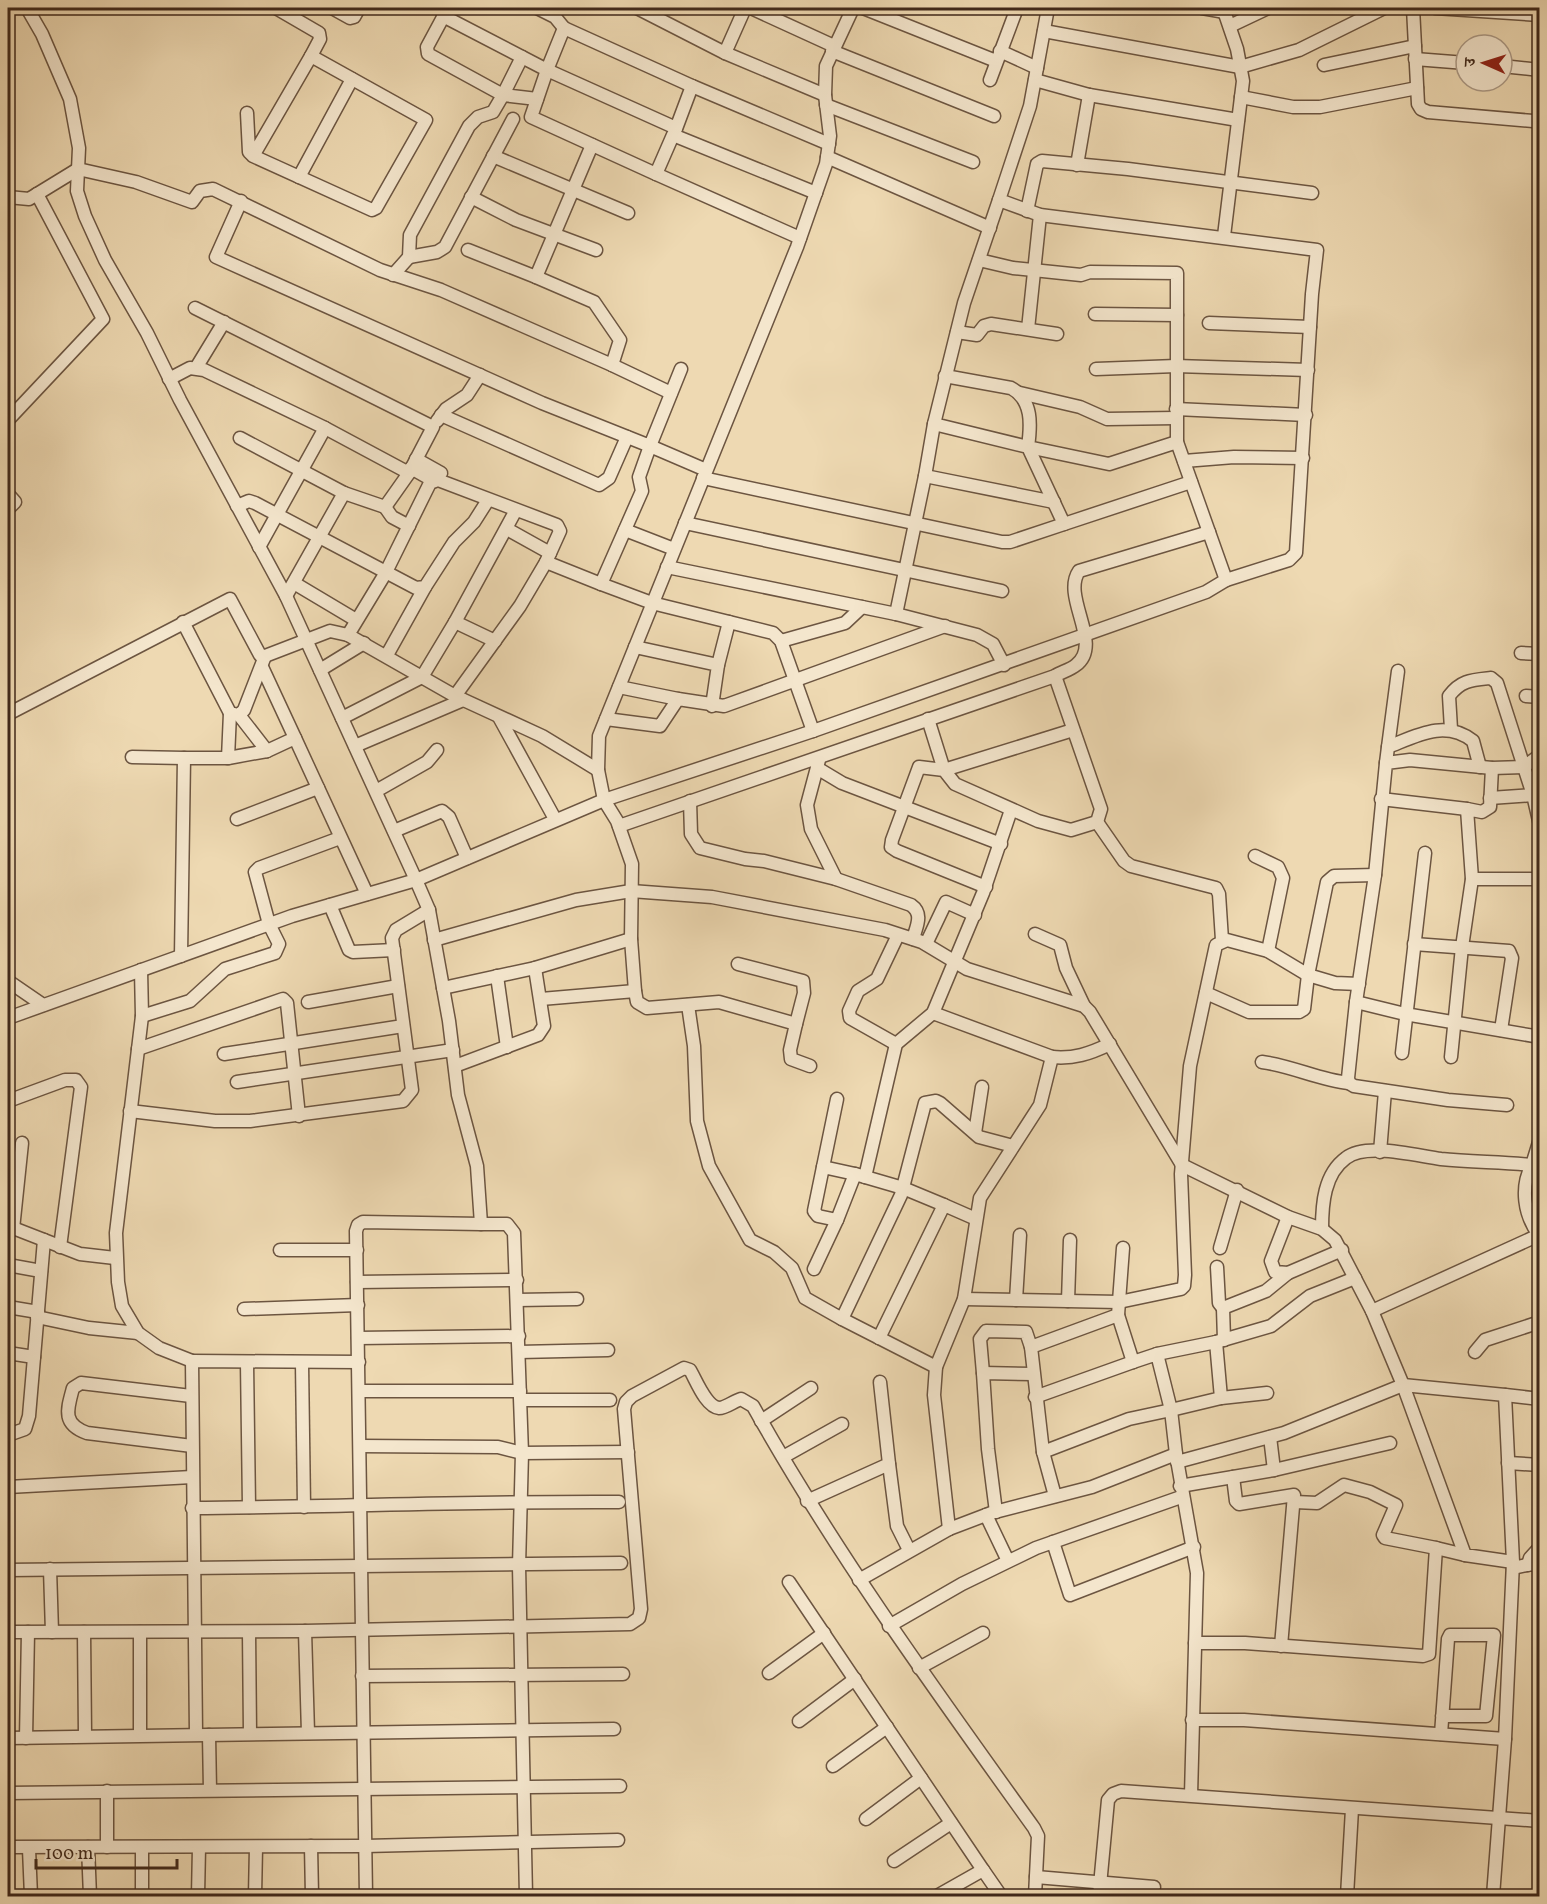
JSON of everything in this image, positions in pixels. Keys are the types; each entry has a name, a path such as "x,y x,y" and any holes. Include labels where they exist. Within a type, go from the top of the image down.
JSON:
{"street":[{"path":"27,8 42,34 70,99 79,148 77,191 85,216 105,260 286,596 429,910 453,1050 458,1095 477,1166 481,1224"},
{"path":"253,156 320,39 319,33 276,8"},
{"path":"332,8 350,18 354,17 358,8"},
{"path":"537,8 555,17 564,28 692,86 829,144"},
{"path":"637,8 725,53 826,100 973,162"},
{"path":"725,53 745,8"},
{"path":"751,8 833,49 994,116"},
{"path":"796,1024 719,1002 641,1007 637,1002 631,939 629,852 598,770 599,736 800,238 816,193 829,144 826,66 833,49 855,8 998,56 1089,95 1238,120"},
{"path":"896,614 945,376 979,260 1030,106 1048,8"},
{"path":"1202,8 1224,10 1243,81 1224,236"},
{"path":"1230,27 1268,8"},
{"path":"1044,31 1240,67 1299,50 1384,8"},
{"path":"1413,8 1418,104 1421,109 1428,112 1533,121"},
{"path":"1435,8 1516,11 1539,15"},
{"path":"990,80 1012,9"},
{"path":"537,99 503,95 428,54 427,47 445,12 547,70 675,131 816,193"},
{"path":"531,117 564,28"},
{"path":"1324,65 1415,52 1454,60"},
{"path":"247,113 249,152 253,156 372,210 376,208 426,124 426,120 311,56"},
{"path":"409,257 410,235 469,126 478,117 493,112 522,57"},
{"path":"1514,67 1539,70"},
{"path":"299,177 352,79"},
{"path":"656,174 692,86"},
{"path":"1241,97 1293,107 1320,107 1417,88"},
{"path":"1077,165 1089,95"},
{"path":"493,112 504,119 531,117 800,238"},
{"path":"393,275 409,257 437,252 444,247 513,119"},
{"path":"536,277 592,145"},
{"path":"493,156 571,191 628,213"},
{"path":"827,158 990,228"},
{"path":"1026,211 1037,164 1048,161 1312,193"},
{"path":"8,197 23,200 78,170 136,182 192,202 206,189 213,189 393,275 441,290 671,393"},
{"path":"8,420 103,319 37,194"},
{"path":"471,197 516,220 596,250"},
{"path":"613,814 813,731 1206,592 1226,580 1289,560 1296,553 1317,250 1224,236 1040,215 999,200"},
{"path":"241,201 216,257 480,375 650,446 705,474 915,524 1002,542 1010,542 1191,482"},
{"path":"1028,329 1040,215"},
{"path":"468,250 594,302 620,340 612,365"},
{"path":"979,260 1081,275 1090,272 1177,273 1177,442 1226,580"},
{"path":"195,308 433,427"},
{"path":"1095,314 1177,315"},
{"path":"169,378 196,368 224,322"},
{"path":"1209,323 1310,327"},
{"path":"957,332 977,335 991,324 1057,334"},
{"path":"1096,369 1176,366 1308,370"},
{"path":"196,368 412,467 560,528 548,557 520,606 459,698 355,746"},
{"path":"601,584 642,491 639,477 681,369"},
{"path":"385,507 412,467 441,415 467,395 480,375"},
{"path":"945,376 1011,388 1020,393 1080,407 1107,419 1176,414 1306,415"},
{"path":"1020,393 1031,417 1028,447 1064,524"},
{"path":"441,415 599,485 609,478 627,437"},
{"path":"934,423 1028,447 1109,464 1177,442"},
{"path":"259,547 325,428"},
{"path":"240,438 344,494 385,507 392,517 409,526"},
{"path":"1184,461 1234,457 1303,458"},
{"path":"925,476 1054,502"},
{"path":"348,635 385,574 437,477"},
{"path":"8,494 15,502 8,509"},
{"path":"286,596 344,494"},
{"path":"387,655 425,587 454,542 474,522 488,500"},
{"path":"237,506 249,501 278,514 385,574 416,588 425,587"},
{"path":"342,718 422,677 516,510"},
{"path":"685,523 1002,591"},
{"path":"507,529 548,557 601,584 652,603 773,633 781,641 813,731"},
{"path":"625,530 674,549"},
{"path":"8,1018 269,924 417,880 555,819 613,814 690,801 818,762 928,719 1055,676 1077,664 1086,635 1073,590 1073,579 1079,571 1209,532"},
{"path":"667,567 896,614 977,635 993,644 1004,665"},
{"path":"294,583 356,620"},
{"path":"8,714 230,599 264,662 295,738 367,894"},
{"path":"781,641 845,623 862,607"},
{"path":"183,622 234,714 267,751"},
{"path":"455,622 495,641"},
{"path":"712,706 718,664 729,622"},
{"path":"619,687 712,706 724,706 945,626"},
{"path":"234,714 244,710 264,662 330,631 348,635 387,655 459,698 565,748 598,770"},
{"path":"320,670 363,643"},
{"path":"635,646 718,664"},
{"path":"1521,653 1539,654"},
{"path":"1349,1083 1356,1002 1375,875 1381,799 1398,671"},
{"path":"1055,676 1101,809 1097,822"},
{"path":"1451,729 1449,696 1457,685 1467,680 1491,678 1497,683 1533,795 1539,825"},
{"path":"1526,696 1539,696"},
{"path":"606,719 660,726 678,699"},
{"path":"228,758 234,714"},
{"path":"499,717 555,819"},
{"path":"928,719 944,770 955,783 1038,821 1071,830 1097,822"},
{"path":"1381,799 1467,810 1486,811 1490,807 1486,768 1473,741 1451,729 1420,732 1388,747"},
{"path":"986,887 891,847 919,767 944,770 1073,730"},
{"path":"132,757 228,758 267,751 295,738"},
{"path":"376,791 427,762 437,750"},
{"path":"1386,763 1410,760 1486,768 1524,767 1539,755"},
{"path":"182,956 184,759"},
{"path":"818,762 833,779 1001,844"},
{"path":"818,762 807,805 811,829 836,879"},
{"path":"237,819 318,788"},
{"path":"1490,798 1533,795"},
{"path":"690,801 691,834 700,848 836,879 915,908 919,918 913,939"},
{"path":"813,1269 860,1176 896,1044 933,1012 956,963 986,887 1011,810"},
{"path":"1451,1057 1462,947 1472,879 1467,810"},
{"path":"394,831 442,811 448,817 467,858"},
{"path":"1031,1347 1119,1308 1174,1292 1184,1286 1182,1165 1190,1066 1213,951 1222,940 1219,894 1216,888 1131,866 1124,861 1097,822"},
{"path":"142,1016 190,1001 225,969 275,953 279,944 269,924 255,872 259,868 340,838"},
{"path":"1402,1053 1425,853"},
{"path":"1255,856 1278,867 1283,878 1268,951"},
{"path":"1206,993 1249,1012 1299,1012 1307,1003 1308,975 1327,882 1334,876 1375,875"},
{"path":"1472,879 1539,879"},
{"path":"434,940 576,900 631,891 712,897 808,914 913,939 926,944 967,969 1084,1006"},
{"path":"926,944 946,902 975,915"},
{"path":"330,905 349,950 353,952 394,950"},
{"path":"130,1111 233,1121 299,1116 403,1101 412,1090 393,933 429,910"},
{"path":"1035,934 1060,945 1066,968 1084,1006 1110,1044 1182,1165 1288,1217 1322,1229 1342,1250 1372,1311 1403,1385 1465,1555"},
{"path":"896,1044 850,1018 849,1011 858,991 877,979 898,935"},
{"path":"443,988 535,968 631,939"},
{"path":"1222,940 1268,951 1308,975 1335,983 1359,984"},
{"path":"1414,944 1505,949 1511,953 1501,1030"},
{"path":"738,964 803,981 804,993 790,1050 791,1059 810,1066"},
{"path":"455,1066 542,1031 544,1026 541,999 535,968"},
{"path":"141,970 142,1016 116,1258 123,1306 138,1333 159,1348 192,1361 359,1362"},
{"path":"497,976 507,1047"},
{"path":"8,981 43,1005"},
{"path":"308,1002 398,986"},
{"path":"541,999 635,991"},
{"path":"138,1049 284,999 287,1003 299,1116"},
{"path":"1356,1002 1405,1014 1539,1037"},
{"path":"688,1005 694,1046 697,1121 709,1166 750,1240 774,1252 792,1268 805,1298 936,1367"},
{"path":"933,1012 1052,1057 1078,1057 1110,1044"},
{"path":"224,1054 403,1026"},
{"path":"237,1082 453,1050"},
{"path":"949,1529 933,1395 936,1367 964,1299 980,1197 1040,1105 1052,1057"},
{"path":"1262,1062 1289,1066 1322,1079 1385,1091 1506,1105"},
{"path":"8,1101 65,1080 76,1080 81,1087 60,1247"},
{"path":"975,1133 981,1087"},
{"path":"1380,1152 1385,1091"},
{"path":"837,1099 814,1211 818,1216 837,1220"},
{"path":"842,1319 903,1188 925,1103 936,1101 975,1133 1013,1146"},
{"path":"1372,1311 1539,1235 1528,1222 1526,1176 1532,1165 1539,1139"},
{"path":"22,1143 10,1227 80,1254 116,1258"},
{"path":"1322,1229 1322,1206 1329,1179 1346,1157 1360,1152 1532,1165"},
{"path":"823,1167 903,1188 976,1219"},
{"path":"1220,1248 1237,1190"},
{"path":"879,1338 944,1205"},
{"path":"1288,1217 1271,1261 1275,1272 1288,1273"},
{"path":"366,1896 356,1231 358,1225 363,1222 507,1224 512,1228 517,1280 522,1453 519,1566 526,1896"},
{"path":"1016,1300 1020,1235"},
{"path":"8,1435 20,1432 27,1425 44,1240"},
{"path":"1068,1301 1070,1240"},
{"path":"1123,1248 1119,1308 1133,1362"},
{"path":"280,1250 357,1250"},
{"path":"1223,1308 1266,1291 1288,1273 1342,1250"},
{"path":"8,1265 41,1271"},
{"path":"1217,1267 1219,1303 1223,1308 1220,1341 1221,1398"},
{"path":"1035,1397 1157,1354 1220,1341 1271,1326 1311,1296 1355,1278"},
{"path":"357,1282 517,1280"},
{"path":"517,1300 577,1299"},
{"path":"964,1299 1068,1301 1119,1308"},
{"path":"244,1309 358,1305"},
{"path":"8,1307 89,1328 138,1333"},
{"path":"1475,1352 1485,1340 1539,1322"},
{"path":"1008,1561 991,1513 980,1339 986,1331 1026,1332 1031,1347 1043,1452 1056,1496"},
{"path":"358,1338 519,1336"},
{"path":"519,1352 608,1350"},
{"path":"8,1353 34,1357"},
{"path":"1157,1354 1171,1410 1180,1492 1194,1547 1197,1573 1191,1795"},
{"path":"192,1361 196,1734"},
{"path":"247,1363 249,1507"},
{"path":"302,1363 304,1507"},
{"path":"8,1632 249,1632 630,1624 639,1618 640,1598 624,1409 626,1402 684,1368 690,1370 710,1404 722,1408 733,1402 747,1400 783,1457 807,1501 889,1626 1034,1828 1038,1836 1035,1896"},
{"path":"983,1373 1033,1374"},
{"path":"880,1382 897,1526 909,1550"},
{"path":"191,1396 81,1383 73,1388 68,1417 73,1426 87,1433 192,1446"},
{"path":"859,1580 949,1529 991,1513 1092,1487 1176,1458 1270,1437 1403,1385 1539,1399"},
{"path":"761,1421 811,1388"},
{"path":"359,1391 610,1400"},
{"path":"1043,1452 1129,1419 1221,1398 1268,1393"},
{"path":"1493,1896 1505,1739 1513,1565 1505,1395"},
{"path":"783,1457 842,1424"},
{"path":"1270,1437 1274,1470"},
{"path":"889,1626 1008,1561 1180,1492 1233,1477 1274,1470 1390,1443"},
{"path":"360,1446 498,1447 522,1453 628,1452"},
{"path":"1508,1463 1539,1465"},
{"path":"807,1501 889,1464"},
{"path":"8,1487 192,1477"},
{"path":"1233,1477 1236,1501 1239,1504 1291,1494 1295,1502 1281,1646"},
{"path":"1295,1502 1317,1503 1344,1485 1370,1492 1396,1505 1383,1535 1385,1538 1513,1565 1534,1566 1530,1558 1539,1547"},
{"path":"192,1508 361,1507 522,1501 619,1502"},
{"path":"1053,1542 1070,1595 1194,1547"},
{"path":"1195,1643 1281,1646 1423,1656 1430,1654 1436,1548"},
{"path":"8,1570 193,1567 361,1568 621,1563"},
{"path":"50,1569 52,1632"},
{"path":"789,1582 1001,1896"},
{"path":"305,1631 308,1733"},
{"path":"26,1738 28,1632"},
{"path":"84,1632 85,1735"},
{"path":"140,1632 140,1734"},
{"path":"249,1632 250,1733"},
{"path":"769,1673 824,1633"},
{"path":"919,1668 983,1633"},
{"path":"1441,1734 1442,1716 1450,1635 1494,1635 1486,1716 1442,1716"},
{"path":"362,1676 622,1674"},
{"path":"799,1721 855,1679"},
{"path":"1192,1720 1244,1720 1505,1739"},
{"path":"833,1766 887,1727"},
{"path":"8,1738 140,1734 614,1729"},
{"path":"209,1735 210,1790"},
{"path":"866,1819 921,1778"},
{"path":"8,1793 363,1787 620,1786"},
{"path":"107,1791 107,1847"},
{"path":"1099,1896 1108,1800 1113,1794 1121,1791 1539,1821"},
{"path":"1347,1896 1352,1809"},
{"path":"894,1861 951,1823"},
{"path":"8,1847 29,1849 365,1846 618,1840"},
{"path":"310,1846 312,1896"},
{"path":"88,1847 90,1896"},
{"path":"198,1896 199,1847"},
{"path":"255,1896 256,1847"},
{"path":"142,1848 142,1896"},
{"path":"29,1849 31,1896"},
{"path":"937,1896 983,1870"},
{"path":"1036,1877 1154,1887"}]}
